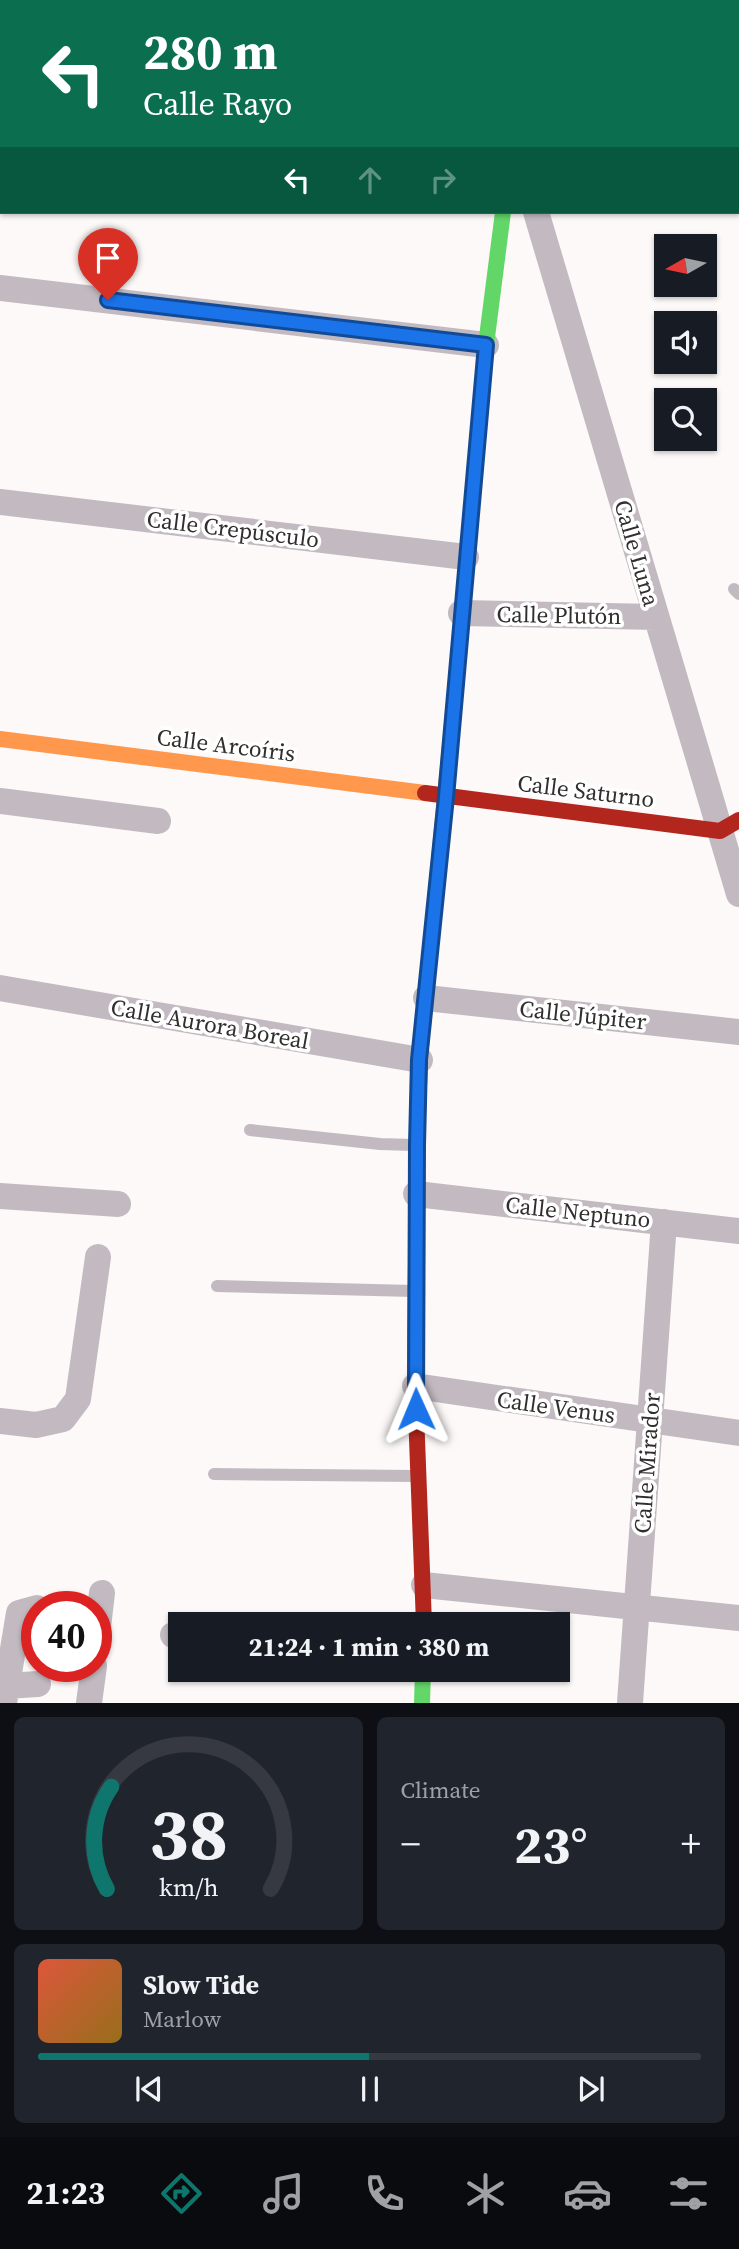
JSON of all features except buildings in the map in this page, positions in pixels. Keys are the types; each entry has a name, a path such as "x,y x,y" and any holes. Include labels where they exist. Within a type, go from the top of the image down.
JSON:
{"street":[{"path":"424,1612 415,1387 419,1060 446,797 486,345 503,214"},
{"name":"Calle Luna","path":"537,214 656,617 729,825 739,894"},
{"path":"0,288 486,345"},
{"name":"Calle Crepúsculo","path":"0,502 466,557"},
{"name":"Calle Plutón","path":"461,613 656,617"},
{"name":"Calle Arcoíris","path":"0,738 446,797"},
{"name":"Calle Saturno","path":"446,797 729,825"},
{"path":"0,801 158,821"},
{"name":"Calle Aurora Boreal","path":"0,988 419,1060"},
{"name":"Calle Júpiter","path":"426,998 739,1032"},
{"name":"Calle Neptuno","path":"416,1194 739,1231"},
{"path":"0,1196 118,1204"},
{"name":"Calle Mirador","path":"630,1703 664,1222"},
{"path":"0,1421 36,1425 63,1419 78,1399 98,1257"},
{"name":"Calle Venus","path":"415,1387 739,1433"},
{"path":"424,1585 739,1618"},
{"path":"21,1612 5,1694 38,1684"},
{"path":"89,1703 92,1682"},
{"path":"422,1703 423,1682"}],"lane":[{"path":"250,1130 380,1144 417,1145"},
{"path":"216,1286 416,1291"},
{"path":"214,1474 419,1476"}],"traffic: fast":[{"path":"455,693 486,345 503,214"},
{"path":"422,1703 423,1682"}],"traffic: slow":[{"path":"420,1057 455,693"},
{"path":"0,739 425,793"}],"traffic: jam":[{"path":"425,793 720,831 739,820"},
{"path":"420,1057 415,1386 424,1612"}],"route":[{"path":"108,300 486,345 446,797 419,1060 416,1409"}]}
